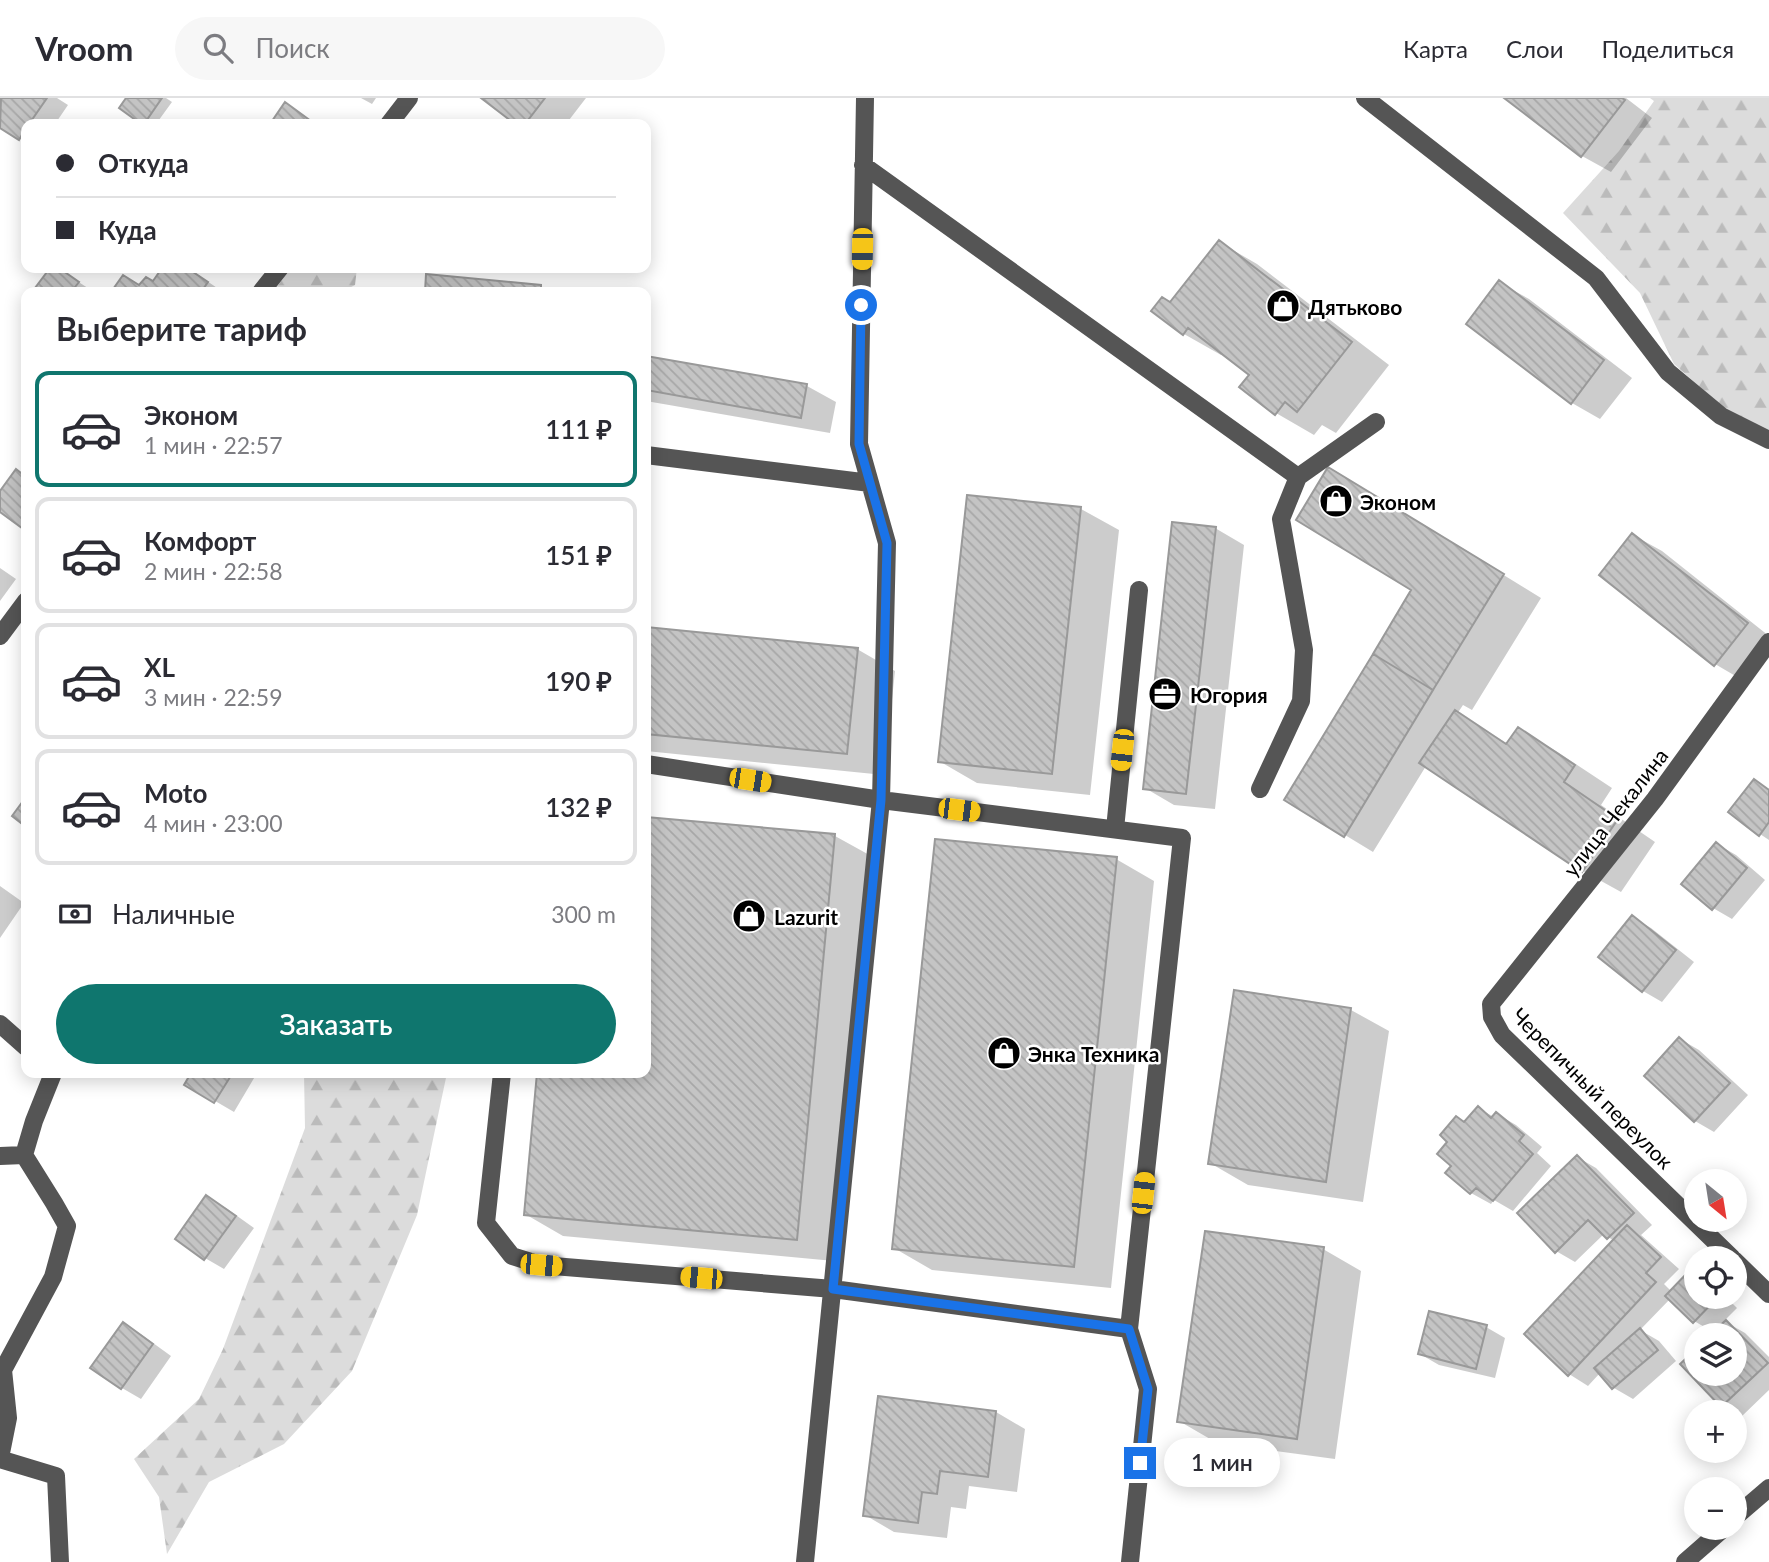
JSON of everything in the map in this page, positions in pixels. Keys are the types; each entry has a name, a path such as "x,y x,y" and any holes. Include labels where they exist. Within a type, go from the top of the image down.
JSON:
{"street":[{"path":"393,119 409,98"},
{"path":"805,1562 881,800 887,543 859,444 865,98"},
{"path":"1365,98 1596,278 1668,372 1721,416 1769,440"},
{"path":"863,165 1298,477"},
{"path":"265,287 276,273"},
{"path":"1260,789 1301,701 1304,649 1281,519 1298,477 1376,422"},
{"path":"651,455 870,483"},
{"path":"1115,829 1139,590"},
{"path":"0,636 21,608"},
{"name":"улица Чекалина","path":"1491,1004 1656,799 1769,642"},
{"path":"651,765 881,800 1182,838 1129,1329 1148,1389 1130,1562"},
{"name":"Черепичный переулок","path":"1491,1004 1492,1017 1503,1035 1720,1246"},
{"path":"0,1024 21,1043"},
{"path":"51,1078 24,1154 67,1226 53,1277 2,1368 8,1419 0,1458 56,1476 60,1562"},
{"path":"501,1078 486,1223 512,1256 541,1265 833,1289 1129,1329"},
{"path":"0,1156 24,1154"},
{"name":"Черепичный переулок","path":"1747,1273 1769,1294"},
{"path":"1747,1507 1769,1488"},
{"path":"1685,1562 1710,1540"}],"green space":[{"path":"1650,98 1769,98 1769,446 1674,364 1640,293 1563,213 1619,151 1654,101"},
{"path":"287,273 356,273 355,285 351,287 277,287"},
{"path":"304,1078 446,1078 417,1215 352,1371 284,1444 209,1482 167,1554 159,1497 134,1459 199,1399 223,1349 305,1128"}],"building":[{"path":"1,98 47,98 32,119 21,119 19,140 0,128"},
{"path":"126,98 162,98 147,119 134,119 119,108"},
{"path":"481,98 545,98 529,119 508,119"},
{"path":"1504,98 1622,98 1625,100 1581,157"},
{"path":"285,102 308,119 273,119"},
{"path":"1219,240 1352,342 1297,412 1285,402 1275,415 1239,387 1249,375 1188,328 1183,335 1151,311 1162,297 1170,302"},
{"path":"46,273 66,273 79,282 75,287 36,287"},
{"path":"159,273 194,273 208,282 204,287 115,287 123,275 139,285 146,277 153,281"},
{"path":"426,274 541,285 541,287 425,287"},
{"path":"1499,280 1604,360 1571,404 1466,324"},
{"path":"651,357 807,384 801,418 651,391"},
{"path":"1328,467 1504,574 1433,690 1373,654 1411,590 1296,520"},
{"path":"16,469 21,473 21,527 0,512 0,491"},
{"path":"967,495 1081,507 1052,774 938,762"},
{"path":"1172,522 1216,527 1186,794 1143,789"},
{"path":"1632,533 1748,623 1714,666 1599,575"},
{"path":"651,627 858,648 847,754 651,734"},
{"path":"1373,654 1433,690 1344,837 1284,800"},
{"path":"1455,710 1506,744 1518,727 1575,765 1564,782 1618,819 1582,872 1419,763"},
{"path":"1754,779 1769,790 1769,822 1759,836 1728,812"},
{"path":"21,804 21,823 12,816"},
{"path":"651,817 835,834 797,1240 524,1215 537,1078 651,1078"},
{"name":"Энка Техника","path":"935,839 1117,857 1074,1267 892,1249"},
{"path":"1716,842 1747,868 1712,910 1681,884"},
{"path":"1632,915 1676,950 1642,992 1598,957"},
{"path":"1234,990 1351,1008 1326,1182 1208,1164"},
{"path":"1679,1037 1730,1083 1694,1122 1644,1076"},
{"path":"188,1078 230,1078 214,1103 184,1085"},
{"path":"1478,1106 1491,1118 1496,1112 1524,1135 1519,1141 1533,1154 1493,1201 1476,1188 1470,1194 1445,1173 1451,1166 1437,1154 1447,1142 1440,1135 1456,1116 1464,1122"},
{"path":"1577,1155 1634,1213 1607,1239 1588,1220 1555,1253 1517,1213"},
{"path":"206,1195 236,1216 204,1260 175,1239"},
{"path":"1627,1225 1661,1257 1646,1273 1656,1282 1568,1376 1524,1334"},
{"path":"1205,1231 1324,1247 1297,1439 1177,1422"},
{"path":"1684,1276 1684,1309 1706,1309 1693,1323 1665,1296"},
{"path":"1429,1311 1487,1325 1476,1369 1418,1354"},
{"path":"123,1322 153,1344 121,1389 90,1368"},
{"path":"1640,1328 1658,1350 1612,1389 1594,1368"},
{"path":"1747,1342 1768,1363 1747,1383"},
{"path":"1701,1386 1743,1386 1728,1400 1714,1400"},
{"path":"878,1396 996,1411 988,1477 940,1471 937,1494 922,1492 918,1523 863,1516"}],"place":[{"name":"Дятьково","path":"1283,306"},
{"name":"Эконом","path":"1336,501"},
{"name":"Югория","path":"1165,694"},
{"name":"Lazurit","path":"749,916"},
{"name":"Энка Техника","path":"1004,1053"}],"route":[{"path":"861,305 859,444 887,543 881,800 833,1289 1129,1329 1148,1389 1140,1463"}]}
